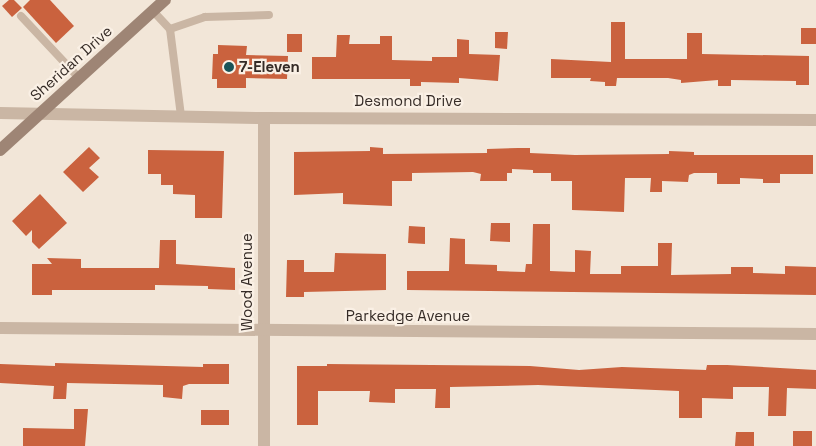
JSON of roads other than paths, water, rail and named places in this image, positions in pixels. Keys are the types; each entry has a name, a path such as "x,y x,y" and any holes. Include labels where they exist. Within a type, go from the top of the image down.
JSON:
{"main road":[{"name":"Sheridan Drive","path":"0,150 165,0"}],"street":[{"name":"Desmond Drive","path":"0,113 264,118 816,120"},
{"name":"Wood Avenue","path":"264,118 264,446"},
{"name":"Parkedge Avenue","path":"0,328 263,332 816,334"}],"lane":[{"path":"153,11 170,30 181,116"},
{"path":"170,30 205,17 268,15"},
{"path":"21,16 79,78"}],"place":[{"name":"7-Eleven","path":"229,67"}]}
